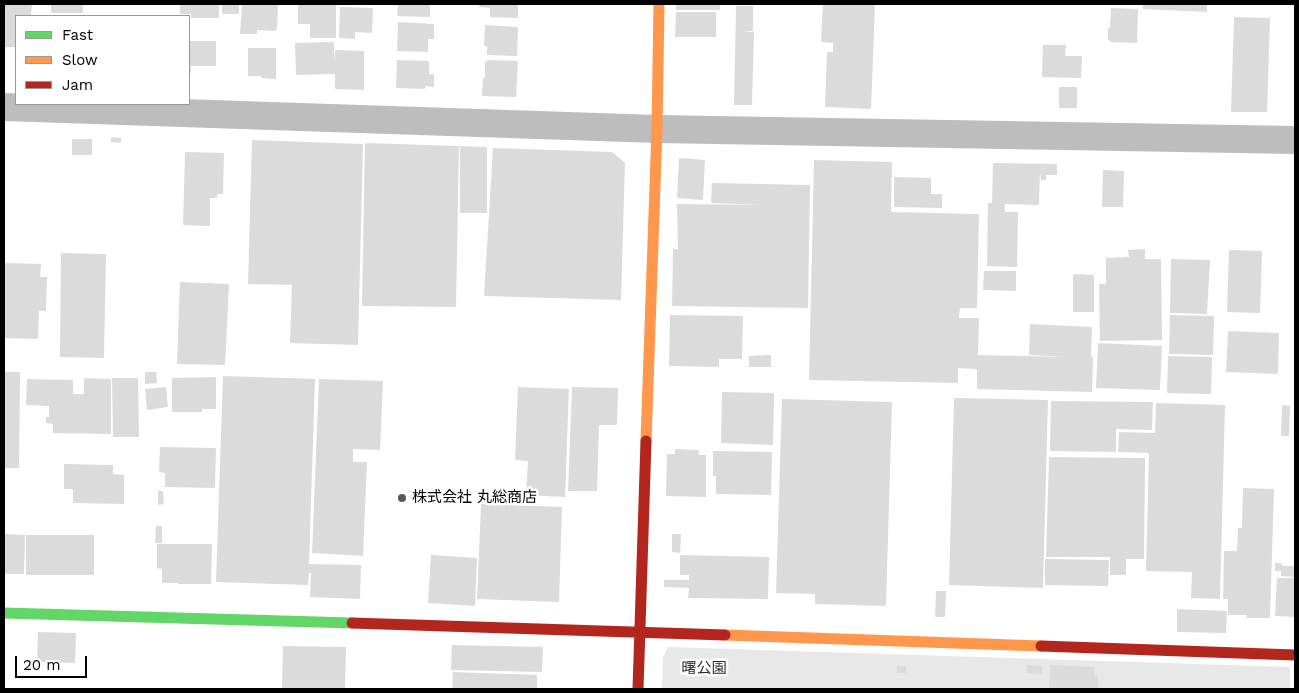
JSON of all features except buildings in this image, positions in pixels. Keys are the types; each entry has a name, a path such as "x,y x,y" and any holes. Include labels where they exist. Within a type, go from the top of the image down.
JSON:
{"street":[{"path":"638,689 657,129 659,4"},
{"path":"4,107 657,129 1295,140"},
{"path":"4,613 1295,654"}],"green space":[{"name":"曙公園","path":"668,647 1290,667 1290,689 662,689 663,657"}],"traffic: fast":[{"path":"4,613 352,623"}],"traffic: slow":[{"path":"646,441 657,129 659,4"},
{"path":"725,635 1041,646"}],"traffic: jam":[{"path":"638,689 646,441"},
{"path":"352,623 725,635"},
{"path":"1041,646 1295,655"}],"place":[{"name":"株式会社 丸総商店","path":"402,498"}]}
